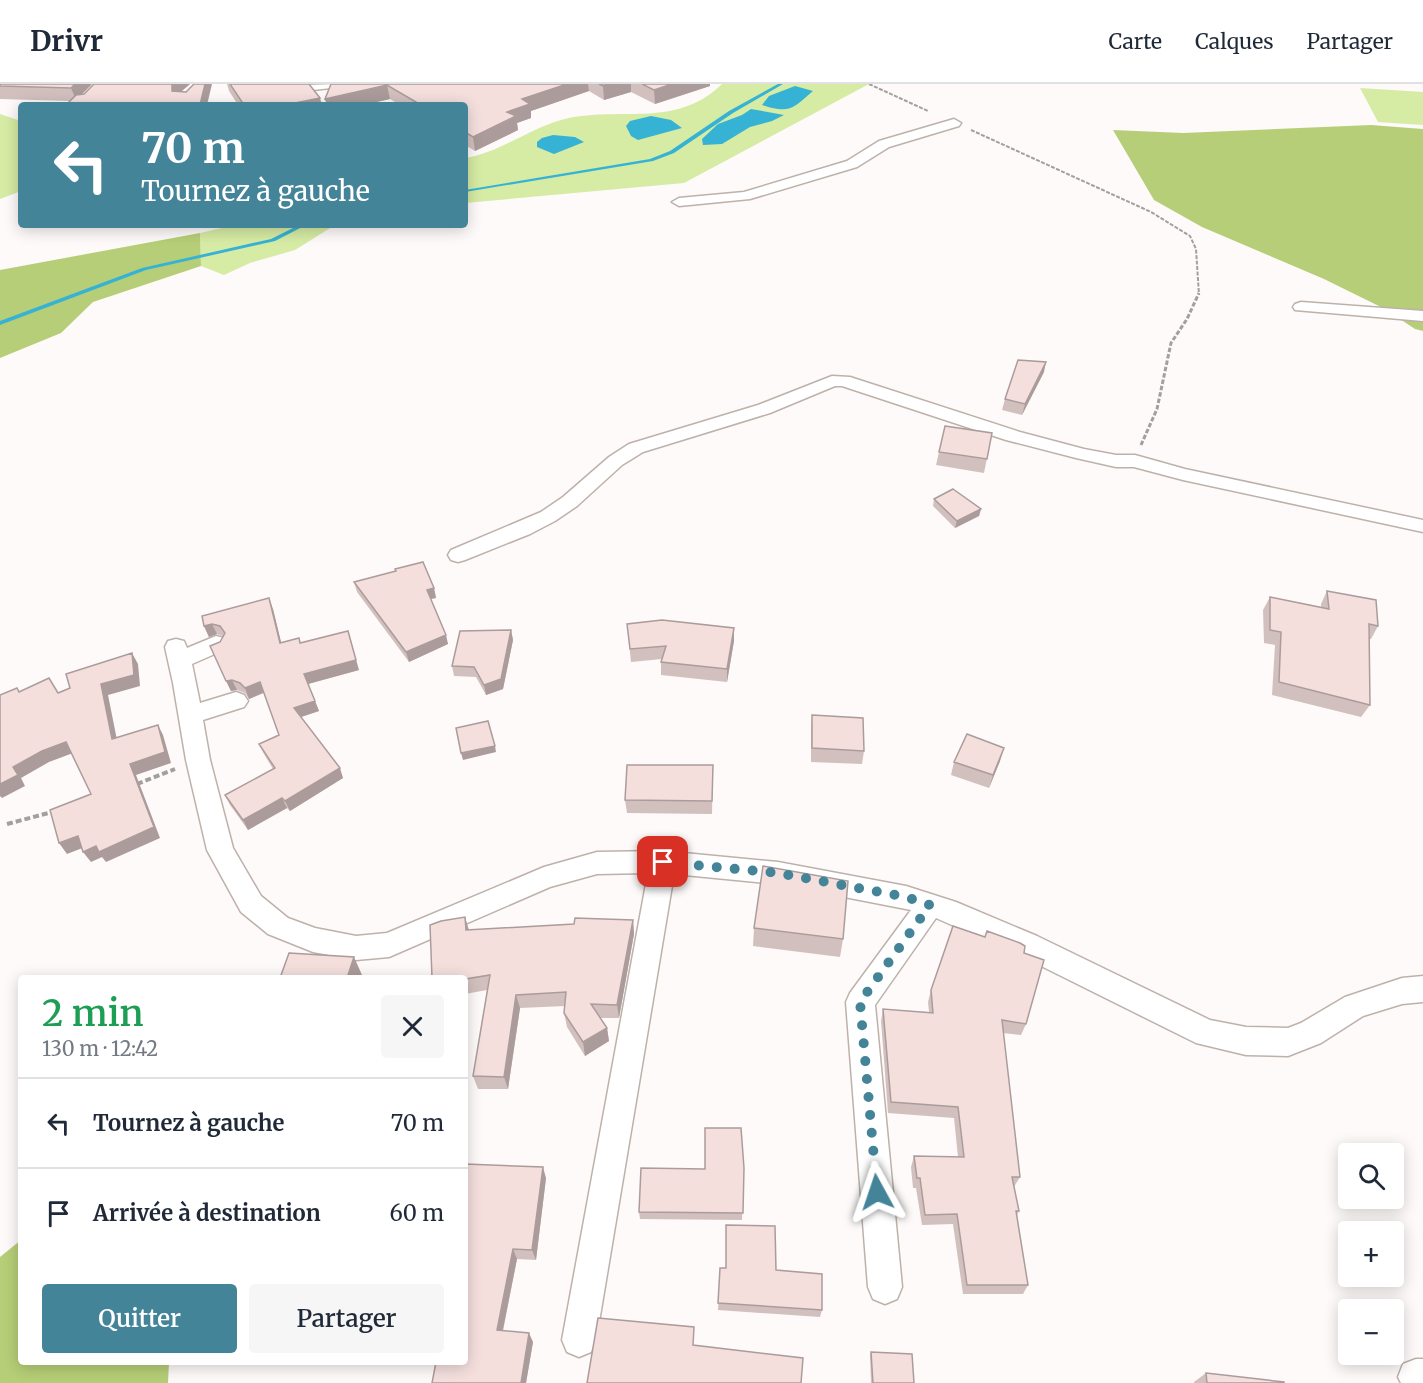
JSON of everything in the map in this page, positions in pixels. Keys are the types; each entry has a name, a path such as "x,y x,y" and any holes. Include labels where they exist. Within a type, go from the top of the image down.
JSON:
{"street":[{"path":"268,84 277,90 331,84"},
{"path":"680,202 745,196 852,164 884,144 954,123"},
{"path":"1301,307 1423,316"},
{"path":"458,555 558,511 583,493 621,455 636,448 764,409 832,381 844,381 1022,438 1116,461 1135,461 1183,474 1423,526"},
{"path":"216,644 178,653 198,760 220,850 251,904 278,926 313,940 356,948 389,945 544,878 597,863 663,862 778,873 906,897 1027,945 1206,1033 1246,1041 1288,1042 1311,1033 1355,1006 1402,991 1423,989"},
{"path":"191,715 236,701"},
{"path":"579,1340 663,862"},
{"path":"885,1287 860,1002 930,905"}],"path":[{"path":"869,84 1151,212 1190,236 1197,257 1199,295 1171,343 1156,409 1135,461"},
{"path":"131,786 198,760"},
{"path":"7,825 63,809"}],"green space":[{"path":"722,84 869,84 684,183 468,203 468,157 492,150 542,127 569,118 668,111 705,98"},
{"path":"1360,88 1423,92 1423,125 1378,122"},
{"path":"0,114 18,120 18,192 0,199"},
{"path":"1371,125 1423,129 1423,331 1415,329 1385,309 1324,279 1202,227 1154,200 1113,130 1183,133"},
{"path":"222,228 330,228 295,250 250,263 224,275 201,266 200,233"},
{"path":"200,233 201,266 93,302 61,333 0,358 0,270"},
{"path":"18,1242 18,1365 169,1365 168,1383 0,1383 0,1257"}],"water":[{"path":"795,86 813,91 790,108 779,109 762,105 769,96"},
{"path":"751,109 784,115 750,127 722,144 703,145 702,139 718,124"},
{"path":"651,116 671,120 682,128 638,140 631,136 626,126 630,121"},
{"path":"553,135 575,137 584,142 554,154 537,147 537,142 542,138"}],"building":[{"path":"0,84 75,84 71,88 0,86"},
{"path":"94,84 172,84 172,91 186,92 194,84 205,84 201,102 69,102 76,95 84,94"},
{"path":"230,84 309,84 320,98 300,102 242,102"},
{"path":"331,84 567,84 522,99 530,104 507,112 516,116 473,137 468,134 468,102 416,102 387,85 325,99"},
{"path":"642,84 672,84 654,90"},
{"path":"1018,360 1046,362 1025,404 1005,399"},
{"path":"945,426 992,433 987,459 939,452"},
{"path":"953,489 981,509 957,521 934,499"},
{"path":"423,562 434,588 427,590 446,635 406,652 354,582"},
{"path":"1327,591 1376,600 1378,626 1369,624 1370,705 1279,682 1281,632 1270,630 1270,597 1329,609"},
{"path":"269,598 280,643 299,638 300,643 348,631 356,660 304,674 315,701 294,708 340,768 285,801 282,798 243,820 225,795 275,768 259,744 279,735 260,682 245,688 232,680 226,681 210,646 220,642 225,633 220,626 212,624 204,626 202,616"},
{"path":"662,620 734,628 727,669 661,662 666,646 630,649 627,624"},
{"path":"511,630 501,679 484,685 474,667 452,666 460,631"},
{"path":"132,653 134,675 101,684 112,739 158,725 165,752 130,764 154,827 99,852 96,846 83,852 78,836 59,843 50,810 91,794 66,742 42,751 13,767 18,775 0,784 0,695 17,688 19,692 49,678 58,693 70,688 66,674"},
{"path":"812,715 863,718 864,751 812,748"},
{"path":"488,721 495,746 461,753 456,728"},
{"path":"967,734 1004,748 993,775 954,762"},
{"path":"627,765 713,765 712,801 625,800"},
{"path":"763,866 848,881 843,939 754,928"},
{"path":"465,917 466,930 574,924 575,918 633,920 617,1005 591,1004 607,1028 583,1042 564,1013 566,992 516,995 504,1077 473,1076 490,975 468,979 468,975 432,975 430,925"},
{"path":"953,926 985,937 987,931 1020,943 1025,946 1024,953 1044,960 1026,1024 1002,1020 1020,1177 1012,1177 1019,1211 1016,1211 1028,1285 967,1285 957,1214 925,1215 920,1178 917,1178 914,1156 964,1157 958,1107 891,1102 883,1009 933,1013 931,990"},
{"path":"289,953 354,957 348,975 281,975"},
{"path":"705,1128 741,1128 744,1168 743,1213 639,1212 641,1168 705,1169"},
{"path":"468,1164 543,1167 532,1250 513,1249 497,1330 529,1333 521,1383 432,1383 435,1365 468,1365"},
{"path":"726,1225 775,1226 776,1270 822,1274 822,1310 718,1303 720,1268 726,1268"},
{"path":"598,1318 694,1327 693,1345 803,1358 801,1383 587,1383"},
{"path":"871,1352 912,1354 914,1383 873,1383"},
{"path":"1206,1373 1284,1382 1284,1383 1207,1383"}],"waterway":[{"path":"468,190 651,160 672,152 731,112 781,84"},
{"path":"0,323 144,269 273,240 297,228"}],"route":[{"path":"663,862 778,873 906,897 930,905 860,1002 877,1192"}]}
